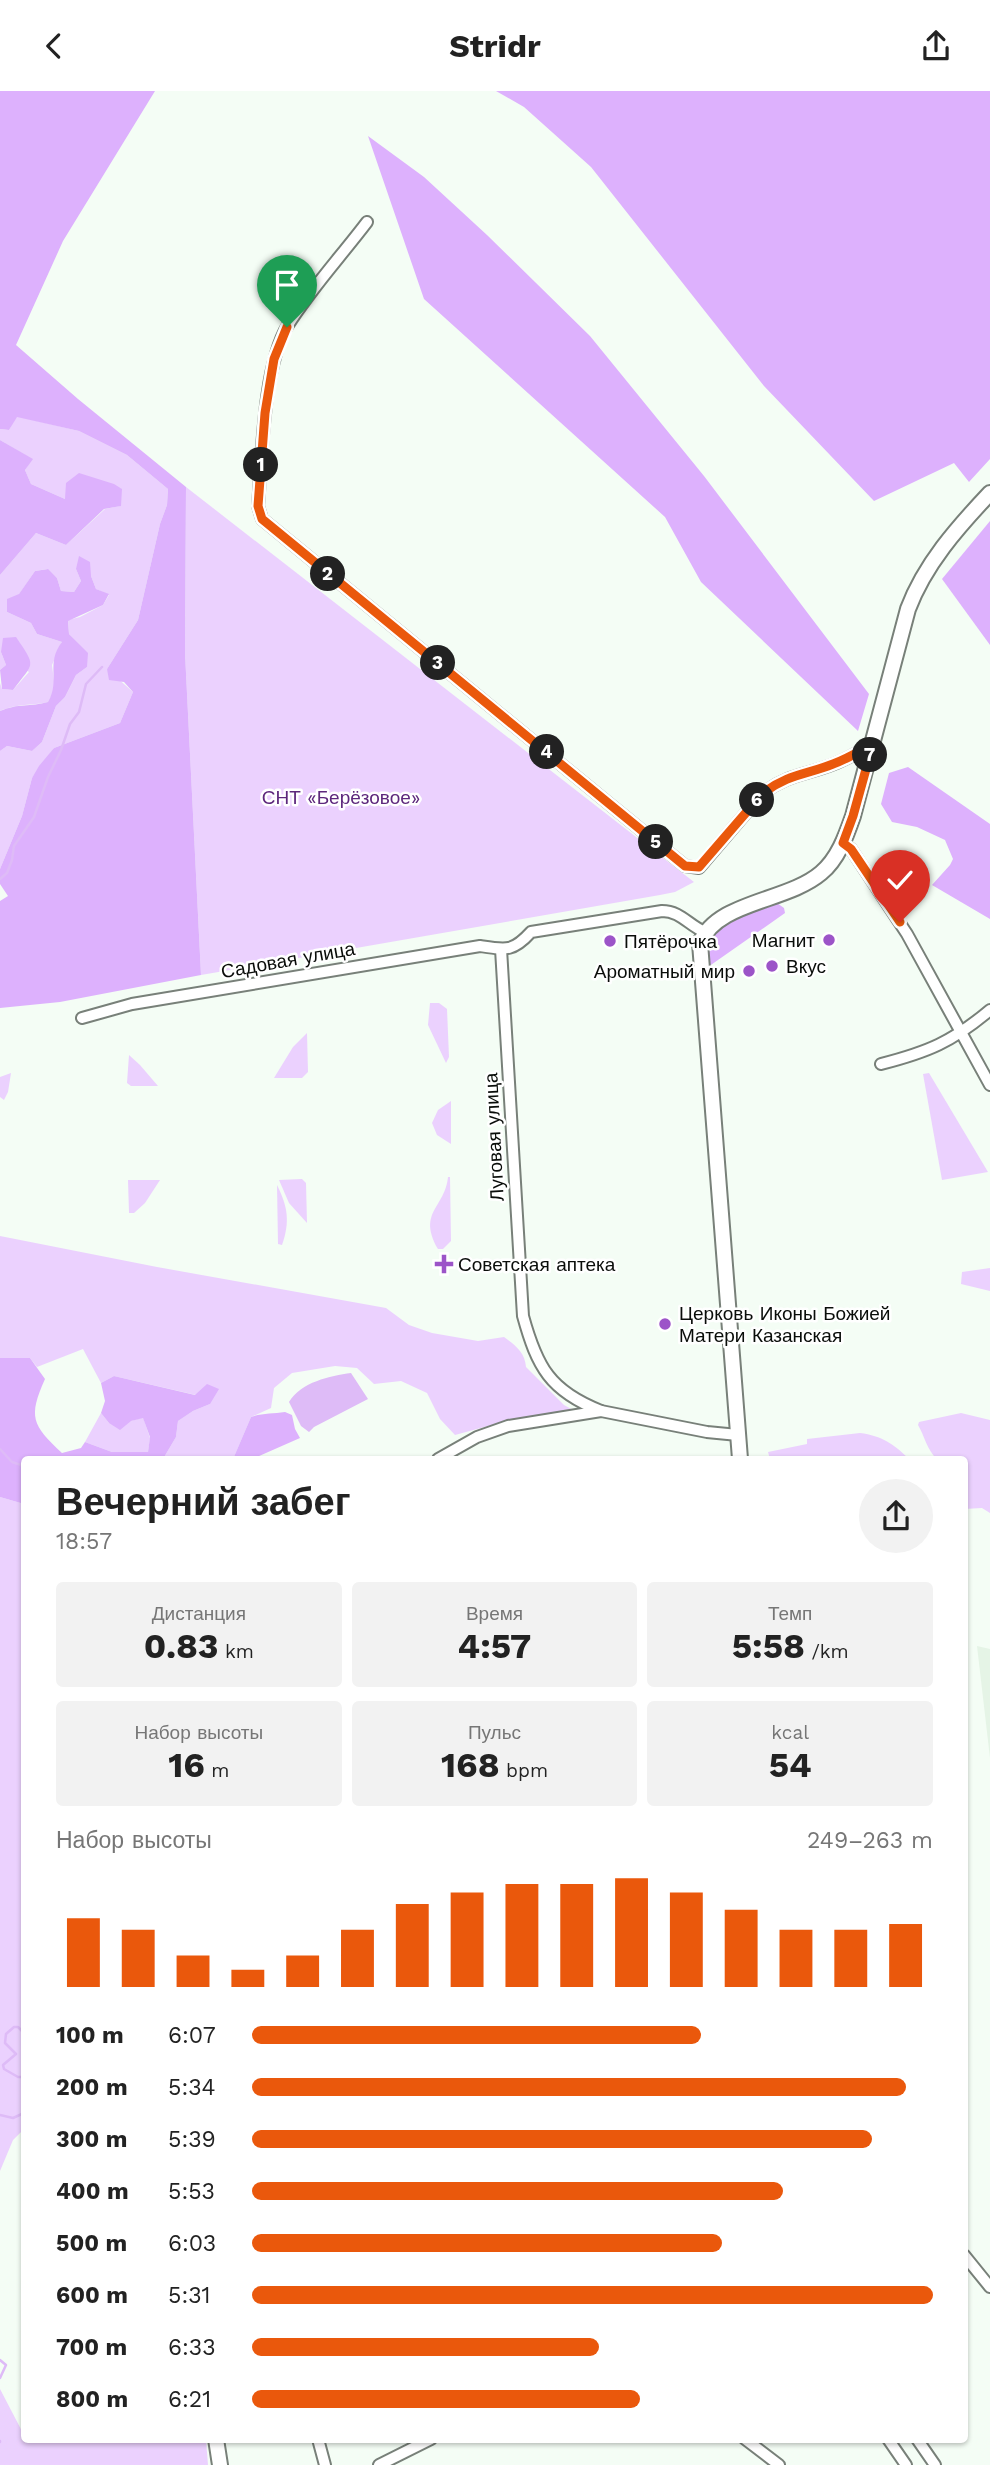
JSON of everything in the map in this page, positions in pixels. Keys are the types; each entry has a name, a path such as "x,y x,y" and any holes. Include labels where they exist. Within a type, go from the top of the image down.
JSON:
{"street":[{"path":"367,222 287,327 274,359 265,413 258,506 262,519 685,866 699,867 763,793 775,785 789,776 834,764 873,744"},
{"path":"740,1456 700,943 713,923 727,915 796,889 812,880 824,871 843,843 853,816 908,609 917,585 930,564 990,493"},
{"path":"843,843 851,849 900,922 990,1085"},
{"path":"501,949 518,947 531,932 662,911 681,915 692,926 705,932"},
{"name":"Садовая улица","path":"82,1018 132,1004 480,946 501,949"},
{"name":"Луговая улица","path":"501,949 521,1299 525,1322 530,1343 544,1369 561,1391 578,1402 601,1411"},
{"path":"881,1064 927,1051 960,1034 990,1010"},
{"path":"443,1456 477,1437 508,1426 601,1411 707,1432 738,1435"},
{"path":"968,2260 990,2287"},
{"path":"217,2443 220,2465"},
{"path":"319,2443 325,2465"},
{"path":"380,2465 423,2443"},
{"path":"750,2443 779,2465"},
{"path":"891,2443 906,2465"},
{"path":"920,2443 935,2465"}],"shaded area":[{"path":"0,91 155,91 63,241 16,345 186,487 185,653 201,975 60,1002 0,1008 0,901 8,896 0,884 0,869 22,816 32,778 39,766 54,748 120,723 133,692 124,682 109,680 107,669 138,620 160,524 167,505 168,489 127,455 79,431 17,417 9,430 0,429"},
{"path":"496,91 990,91 990,459 969,482 954,463 874,501 764,386 591,167 524,107"},
{"path":"368,136 424,177 590,336 704,476 869,694 858,731 701,582 665,517 424,299"},
{"path":"0,440 33,459 25,470 31,484 65,499 66,483 79,473 122,489 121,506 104,509 66,545 36,533 0,575"},
{"path":"990,521 990,645 942,579"},
{"path":"79,556 90,562 96,589 109,594 103,605 68,621 69,634 88,653 87,667 76,675 65,697 56,706 42,742 32,751 7,746 0,751 0,711 48,702 52,694 54,658 62,642 37,634 31,623 7,612 7,599 19,594 35,571 48,569 57,578 61,591 74,592 81,581 76,569"},
{"path":"16,637 30,660 29,669 13,690 2,689 0,670 6,665 1,652 3,638"},
{"path":"908,767 990,824 990,919 932,885 953,859 945,840 917,827 892,822 881,804 889,773"},
{"path":"777,903 784,908 785,913 708,967 707,954 714,947 711,937 727,920"},
{"path":"0,1358 30,1358 45,1379 36,1403 36,1420 44,1435 62,1453 81,1448 85,1442 112,1452 148,1452 150,1437 143,1418 131,1421 120,1430 109,1423 101,1413 105,1401 101,1383 114,1376 195,1395 207,1384 219,1389 210,1404 178,1421 176,1437 165,1456 21,1456 21,1503 0,1497"},
{"path":"351,1373 368,1399 309,1432 301,1426 289,1402 294,1395 317,1381"},
{"path":"285,1412 292,1415 300,1438 259,1456 234,1456 251,1417"},
{"path":"977,1646 990,1649 990,1758"}],"green space":[{"path":"16,416 79,431 127,455 168,489 167,505 160,524 138,620 107,669 133,692 120,723 54,748 32,778 22,816 0,869 0,751 7,746 32,751 42,742 56,706 65,697 76,675 87,667 87,653 69,634 68,620 103,605 109,595 96,589 91,576 76,569 81,581 74,592 61,591 57,578 47,569 35,571 7,612 31,623 37,634 62,642 52,665 55,689 48,702 0,711 0,683 2,689 13,690 29,672 1,652 6,665 0,670 0,575 36,533 66,545 105,509 120,506 121,488 65,499 31,484 25,470 32,459 0,440 0,429 9,430"},
{"name":"СНТ «Берёзовое»","path":"186,487 694,882 675,892 660,895 201,975 185,653"},
{"path":"430,1003 439,1003 447,1009 449,1057 446,1063 428,1025"},
{"path":"307,1033 308,1072 302,1078 274,1078 293,1047"},
{"path":"129,1055 158,1086 131,1086 127,1083"},
{"path":"11,1073 4,1100 0,1097 0,1077"},
{"path":"929,1073 988,1172 942,1180 923,1074"},
{"path":"451,1101 451,1144 437,1135 432,1123 438,1110"},
{"path":"448,1177 451,1241 443,1249 438,1249 432,1237 431,1218"},
{"path":"302,1179 306,1183 307,1223 289,1203 279,1180"},
{"path":"128,1180 160,1180 145,1203 134,1213 129,1213"},
{"path":"277,1185 287,1215 282,1245 278,1244"},
{"path":"0,1236 386,1308 409,1325 432,1333 478,1341 504,1337 522,1353 526,1367 564,1405 575,1411 514,1419 455,1435 440,1419 427,1393 401,1381 374,1384 357,1368 335,1366 292,1373 274,1388 271,1408 251,1417 234,1456 165,1456 176,1437 178,1421 210,1404 196,1395 114,1376 101,1383 83,1349 37,1367 30,1358 0,1358"},
{"path":"990,1268 990,1291 961,1284 962,1272"},
{"path":"101,1413 109,1423 143,1417 150,1438 148,1452 112,1452 85,1442"},
{"path":"961,1413 990,1420 990,1513 982,1508 968,1509 968,1456 935,1456 928,1447 919,1422"},
{"path":"860,1433 887,1441 906,1456 769,1456 768,1452 807,1444 807,1439"},
{"path":"0,1497 21,1503 21,2132 13,2140 0,2171"},
{"path":"0,2389 21,2429 21,2443 206,2443 208,2465 0,2465"}],"waterway":[{"path":"0,879 7,873 14,846 34,817 70,724 79,712 86,684 102,667"},
{"path":"0,1449 12,1462 21,1465"},
{"path":"21,2030 14,2027 6,2034 5,2043 16,2054 3,2065 4,2069 21,2077"},
{"path":"0,2115 13,2118 21,2114"},
{"path":"0,2360 6,2365 0,2378"}],"place":[{"name":"Магнит","path":"829,940"},
{"name":"Пятёрочка","path":"610,941"},
{"name":"Вкус","path":"772,966"},
{"name":"Ароматный мир","path":"749,971"},
{"name":"Советская аптека","path":"444,1264"},
{"name":"Церковь Иконы Божией Матери Казанская","path":"665,1324"}],"route":[{"path":"287,327 274,359 265,413 258,506 262,519 685,866 699,867 763,793 775,785 789,776 834,764 873,744 843,843 851,849 900,922"}]}
